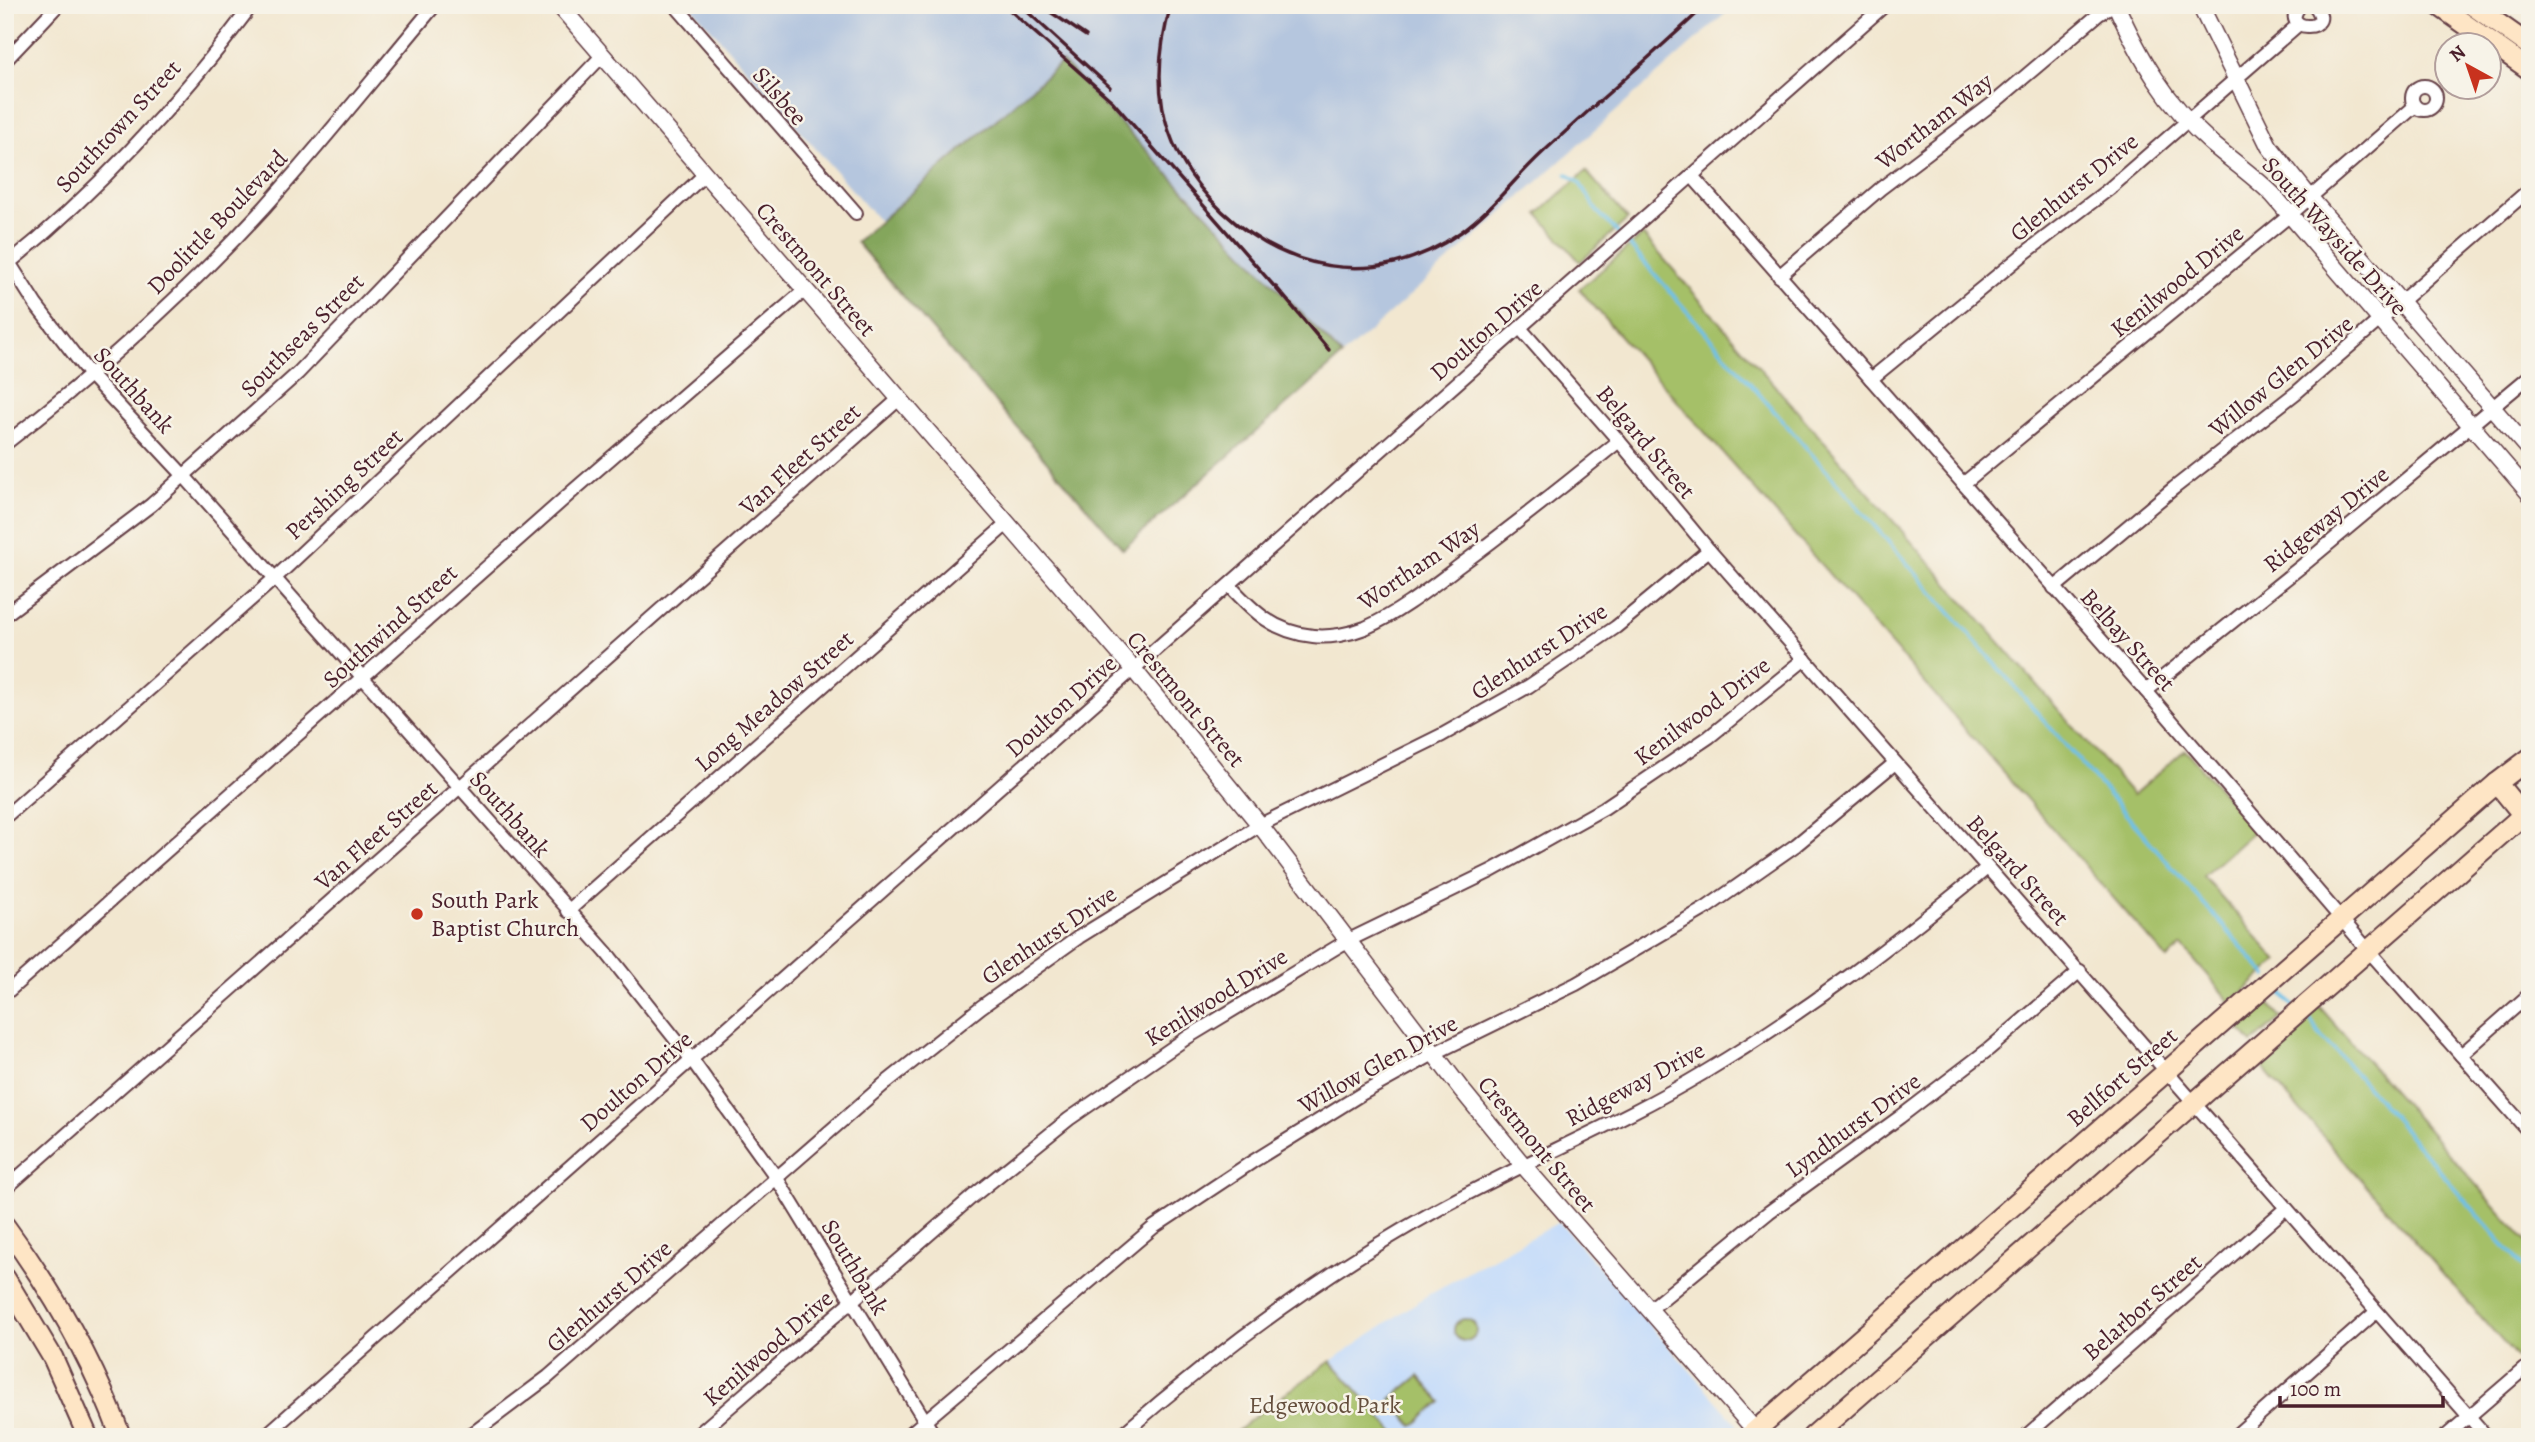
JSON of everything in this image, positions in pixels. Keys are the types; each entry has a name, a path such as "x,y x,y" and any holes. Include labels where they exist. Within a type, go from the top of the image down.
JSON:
{"main road":[{"path":"2438,5 2530,70"},
{"path":"2472,5 2530,46"},
{"name":"Bellfort Street","path":"1755,1435 2165,1071 2497,783 2530,758"},
{"path":"1812,1437 2526,812 2497,783"},
{"path":"5,1226 35,1268 77,1339 121,1437"},
{"path":"5,1278 53,1358 88,1437"}],"street":[{"path":"5,61 58,5"},
{"name":"Southtown Street","path":"7,262 127,153 223,44 252,5"},
{"name":"Doolittle Boulevard","path":"5,444 90,375 183,291 262,210 435,5"},
{"name":"Crestmont Street","path":"559,5 1134,670 1260,825 1347,941 1523,1165 1755,1435"},
{"name":"Silsbee","path":"674,5 856,213"},
{"name":"Doulton Drive","path":"264,1437 1885,5"},
{"name":"South Wayside Drive","path":"2117,5 2134,45 2156,83 2210,142 2254,176 2290,215 2530,494"},
{"name":"Wortham Way","path":"1779,276 1880,189 1996,101 2099,14 2117,5"},
{"name":"South Wayside Drive","path":"2200,5 2269,146 2310,198 2530,452"},
{"path":"2299,24 2296,13 2301,5"},
{"name":"Glenhurst Drive","path":"1871,379 2025,253 2109,189 2299,24 2306,28 2318,23 2320,15 2314,5"},
{"name":"Southseas Street","path":"5,615 113,535 185,477 299,373 602,56"},
{"name":"Kenilwood Drive","path":"1963,484 2290,215 2415,106"},
{"name":"Pershing Street","path":"5,817 274,579 704,175"},
{"name":"Belbay Street","path":"1692,176 2146,691 2368,950 2530,1133"},
{"name":"Willow Glen Drive","path":"2054,588 2174,488 2297,392 2530,189"},
{"name":"Southbank","path":"7,262 90,375 185,477 606,952 692,1060 776,1177 935,1437"},
{"name":"Southwind Street","path":"5,994 805,290"},
{"name":"Belgard Street","path":"1520,328 1709,550 2487,1437"},
{"name":"Ridgeway Drive","path":"2146,691 2530,376"},
{"name":"Van Fleet Street","path":"5,1189 899,399"},
{"name":"Wortham Way","path":"1229,585 1254,612 1272,625 1314,636 1339,635 1363,629 1438,582 1619,442"},
{"name":"Long Meadow Street","path":"568,911 1008,523"},
{"name":"Glenhurst Drive","path":"468,1437 548,1377 883,1084 981,1007 1079,937 1260,825 1442,735 1529,686 1616,627 1709,550"},
{"name":"Kenilwood Drive","path":"695,1437 972,1197 1069,1119 1188,1037 1347,941 1491,871 1604,808 1709,737 1805,659"},
{"name":"Willow Glen Drive","path":"906,1437 1154,1227 1263,1155 1435,1053 1576,984 1706,908 1796,845 1895,763"},
{"name":"Ridgeway Drive","path":"1119,1437 1241,1337 1345,1265 1437,1210 1692,1080 1794,1017 1870,963 1987,868"},
{"name":"Lyndhurst Drive","path":"1649,1310 1769,1212 1989,1049 2080,971"},
{"path":"2461,1055 2530,994"},
{"name":"Belarbor Street","path":"2025,1437 2286,1208"},
{"path":"2234,1437 2376,1312"},
{"path":"2445,1437 2524,1369"}],"shaded area":[{"path":"690,5 1735,5 1342,356 1063,63 880,222"},
{"path":"1559,1222 1737,1424 1736,1437 1398,1437 1331,1361 1429,1294"}],"green space":[{"path":"1062,62 1342,356 1123,549 856,242"},
{"path":"1586,171 1628,219 1580,262 1538,214"},
{"path":"1643,235 2133,795 2185,750 2255,830 2203,876 2278,961 2231,1003 2182,946 2167,959 1579,289"},
{"path":"2261,995 2281,1018 2252,1043 2233,1020"},
{"path":"2318,1005 2530,1246 2530,1373 2256,1060"},
{"path":"1465,1319 1473,1322 1476,1330 1473,1338 1465,1341 1457,1338 1454,1330 1457,1322"},
{"name":"Edgewood Park","path":"1331,1361 1398,1437 1230,1437 1264,1409"},
{"path":"1419,1376 1441,1402 1413,1426 1391,1399"}],"waterway":[{"path":"1567,174 1579,182 1597,211 1620,235"},
{"path":"1625,240 2267,976"},
{"path":"2274,984 2294,1007"},
{"path":"2305,1017 2309,1017 2321,1037 2337,1052 2530,1275"}],"railway":[{"path":"1004,5 1112,101 1281,294"},
{"path":"1020,5 1110,87"},
{"path":"1040,5 1086,36"},
{"path":"1171,5 1161,57 1163,107 1178,154 1192,176 1209,198 1236,223 1265,243 1296,257 1329,266 1362,268 1395,263 1429,251 1461,232 1483,214 1541,154 1706,5"},
{"path":"1276,287 1329,350"}],"place":[{"name":"South Park Baptist Church","path":"417,914"}]}
